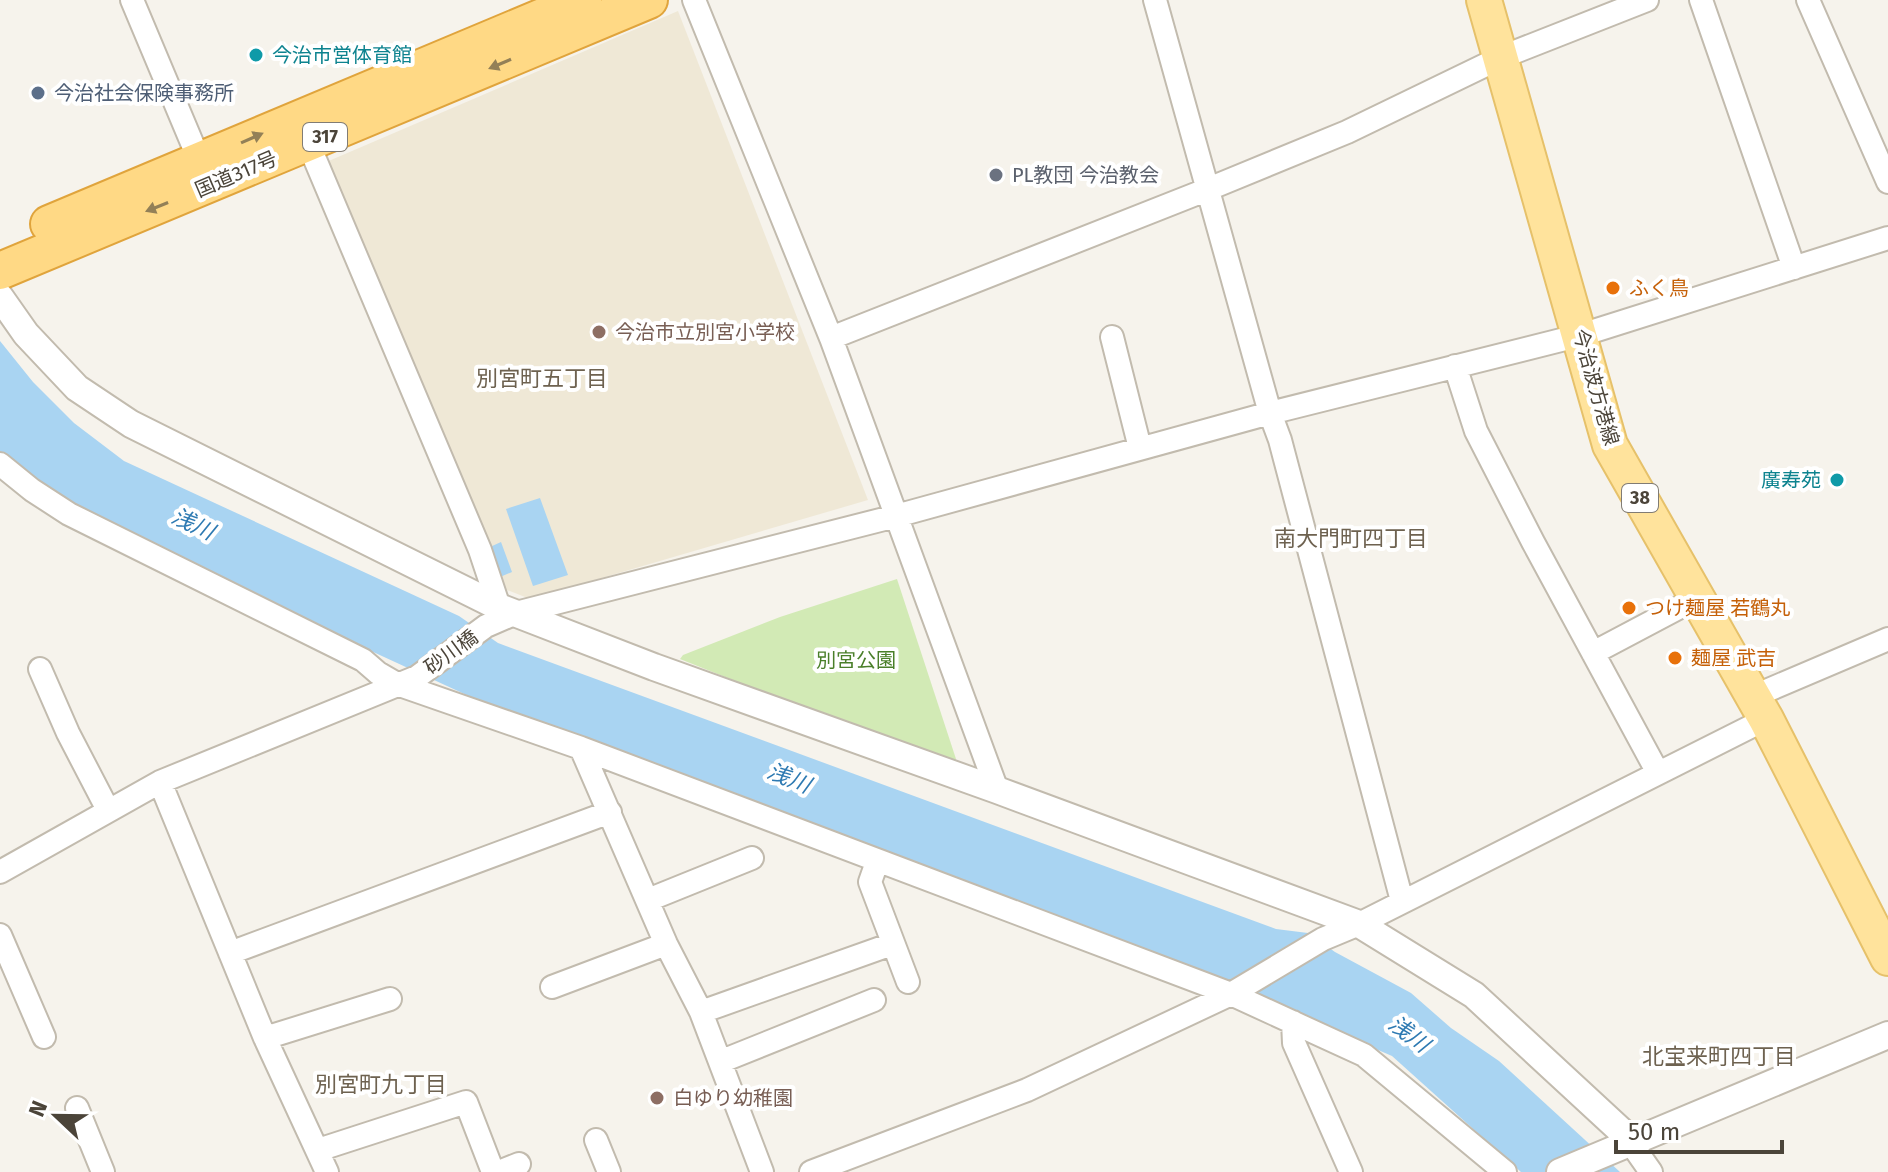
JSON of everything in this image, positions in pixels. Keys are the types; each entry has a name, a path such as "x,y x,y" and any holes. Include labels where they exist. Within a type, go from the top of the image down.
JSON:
{"highway":[{"name":"国道317号","path":"0,271 205,173 303,131 583,0"},
{"name":"国道317号","path":"534,22 649,0"},
{"name":"国道317号","path":"0,245 205,173"}],"main road":[{"name":"今治波方港線","path":"1484,0 1610,445 1759,708 1888,958"}],"street":[{"path":"132,0 205,173"},
{"path":"694,0 831,338 997,790"},
{"path":"1155,0 1206,190 1280,440 1402,901"},
{"path":"831,338 1347,132 1502,57 1647,0"},
{"path":"1701,0 1794,268"},
{"path":"1808,0 1888,182"},
{"path":"303,131 480,550 500,615"},
{"path":"500,615 896,516 1270,413 1581,335 1888,238"},
{"path":"0,297 26,334 77,388 131,424 500,615 997,790 1359,924 1474,995 1631,1141 1651,1172"},
{"path":"1112,337 1140,448"},
{"path":"1455,366 1476,431 1658,773"},
{"path":"0,464 69,514 363,660 378,673 407,680 877,862 1236,990 1293,1022 1364,1055 1505,1172"},
{"path":"1593,653 1697,598"},
{"name":"砂川橋","path":"0,872 160,782 407,680 500,615"},
{"path":"811,1172 1027,1090 1236,990 1323,939 1359,924 1658,773 1759,708 1888,639"},
{"path":"40,669 108,810"},
{"path":"581,748 666,944 722,1061 762,1172"},
{"path":"160,782 265,1038 327,1172"},
{"path":"230,953 610,812"},
{"path":"648,900 752,858"},
{"path":"877,862 870,882 908,982"},
{"path":"0,935 44,1037"},
{"path":"552,987 666,944"},
{"path":"701,1012 892,944"},
{"path":"265,1038 390,999"},
{"path":"722,1061 874,1000"},
{"path":"1293,1022 1294,1043 1351,1172"},
{"path":"1560,1172 1888,1035"},
{"path":"318,1150 466,1102 504,1169"},
{"path":"77,1108 103,1172"},
{"path":"596,1140 609,1172"}],"shaded area":[{"name":"今治市立別宮小学校","path":"678,11 868,500 530,599 502,588 324,163"}],"green space":[{"name":"別宮公園","path":"897,579 956,759 950,767 680,659 683,655 780,617"}],"water":[{"name":"浅川","path":"0,341 33,382 74,423 124,461 459,616 498,643 1276,929 1308,933 1335,952 1411,993 1451,1028 1499,1061 1620,1172 1521,1172 1392,1056 1258,998 532,725 269,604 65,501 15,467 0,451"},
{"path":"540,498 568,575 533,586 506,509"},
{"path":"501,542 512,572 500,577 490,547"}],"place":[{"name":"今治市営体育館","path":"256,55"},
{"name":"今治社会保険事務所","path":"38,93"},
{"name":"PL教団 今治教会","path":"996,175"},
{"name":"ふく鳥","path":"1613,288"},
{"name":"今治市立別宮小学校","path":"599,332"},
{"name":"廣寿苑","path":"1837,480"},
{"name":"つけ麺屋 若鶴丸","path":"1629,608"},
{"name":"麺屋 武吉","path":"1675,658"},
{"name":"白ゆり幼稚園","path":"657,1098"}],"district":[{"name":"別宮町五丁目","path":"542,378"},
{"name":"南大門町四丁目","path":"1351,538"},
{"name":"北宝来町四丁目","path":"1719,1056"},
{"name":"別宮町九丁目","path":"381,1084"}]}
